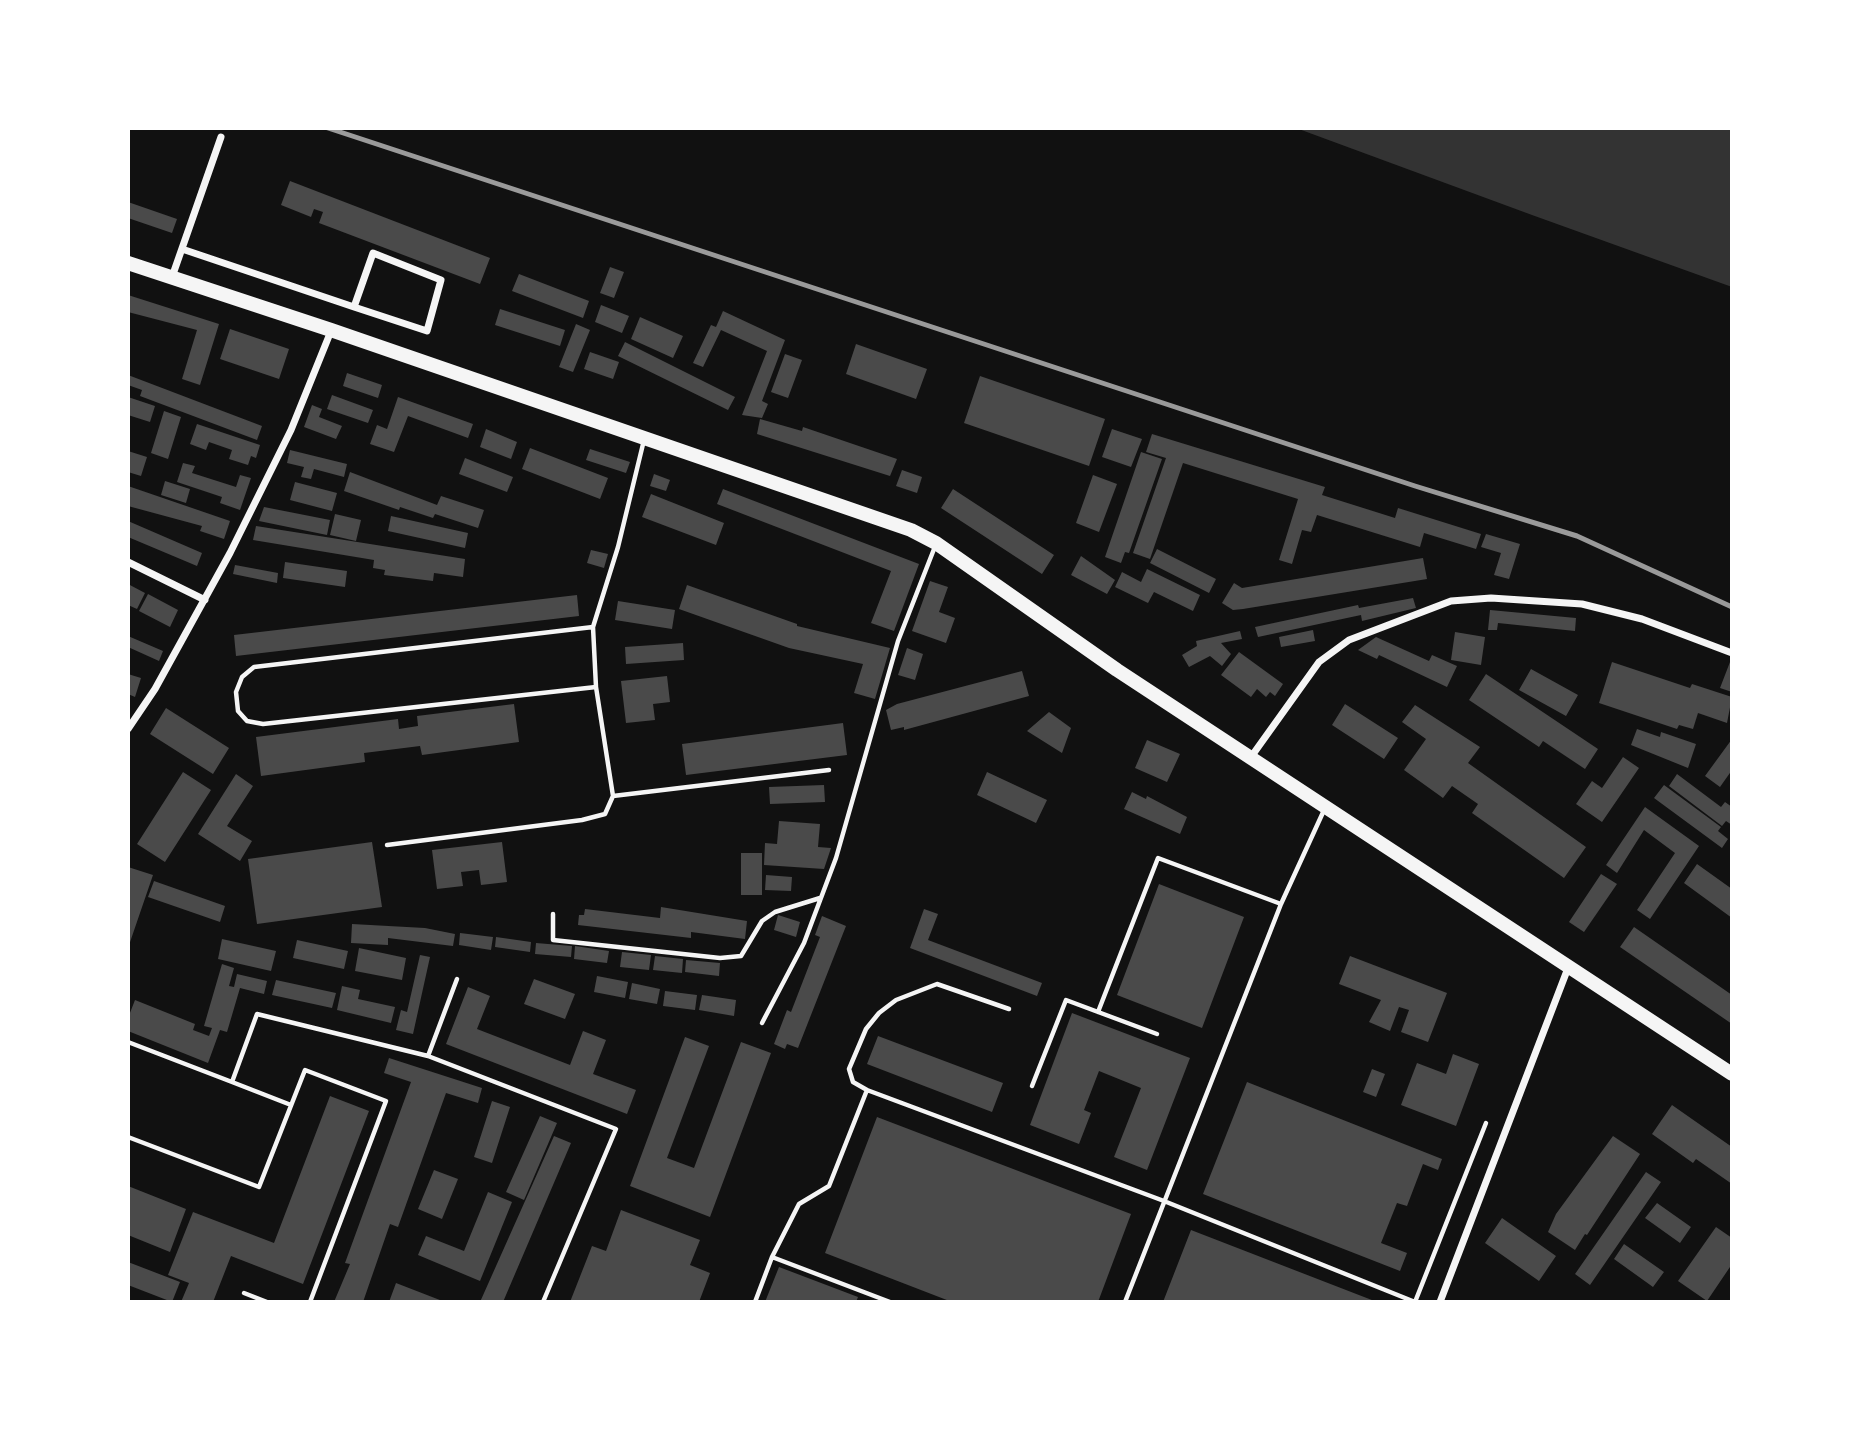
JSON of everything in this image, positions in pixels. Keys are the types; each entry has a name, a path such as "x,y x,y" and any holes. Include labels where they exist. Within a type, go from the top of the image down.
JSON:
{"main road":[{"path":"128,263 871,515 936,543 1084,647 1250,758 1732,1074"}],"street":[{"path":"172,278 221,137"},
{"path":"182,249 354,307 427,331 441,280 373,253 354,307"},
{"path":"128,729 205,600 291,430 331,330"},
{"path":"128,562 205,600"},
{"path":"1250,758 1319,662 1349,640 1451,601 1491,598 1582,604 1642,619 1732,653"},
{"path":"1440,1302 1569,968"}],"lane":[{"path":"387,845 582,820 605,814 613,796 596,687 593,626 618,547 645,438"},
{"path":"762,1023 804,943 821,897 835,858 898,641 936,543"},
{"path":"593,626 254,667 242,677 236,692 238,711 247,720 263,724 596,687"},
{"path":"613,796 829,770"},
{"path":"1125,1302 1281,904 1325,807"},
{"path":"1098,1012 1158,858 1281,904"},
{"path":"553,914 553,940 720,958 741,956 762,921 775,912 821,897"},
{"path":"428,1056 457,979"},
{"path":"1009,1009 937,984 897,1000 879,1013 866,1029 849,1069 853,1082 867,1090 1164,1201 1415,1302 1486,1123"},
{"path":"1032,1086 1066,1000 1157,1034"},
{"path":"232,1082 257,1014 428,1056 616,1129 543,1302"},
{"path":"128,1042 291,1105"},
{"path":"128,1137 258,1186 305,1070 386,1101 310,1302"},
{"path":"755,1302 772,1257 799,1205 829,1186 867,1090"},
{"path":"772,1257 890,1302"},
{"path":"244,1293 267,1302"}],"shaded area":[{"path":"1296,128 1732,128 1732,287 1532,215"}],"building":[{"path":"290,181 490,258 480,284 319,223 323,212 314,209 311,217 281,205"},
{"path":"128,202 177,219 172,233 128,218"},
{"path":"610,267 624,272 614,298 600,293"},
{"path":"519,274 589,301 583,318 512,291"},
{"path":"128,295 219,324 200,385 182,379 197,330 128,312"},
{"path":"601,305 629,316 622,333 595,322"},
{"path":"500,309 565,330 560,346 495,325"},
{"path":"723,311 785,340 762,401 768,404 762,418 742,415 767,351 721,330 703,367 693,363 711,325 716,327"},
{"path":"640,317 683,336 673,358 631,339"},
{"path":"576,324 590,330 573,372 559,367"},
{"path":"230,329 289,349 279,379 220,359"},
{"path":"625,342 735,397 728,410 618,356"},
{"path":"856,344 927,369 916,399 846,374"},
{"path":"590,352 619,362 613,379 584,369"},
{"path":"785,354 802,360 788,398 771,392"},
{"path":"347,373 382,385 378,398 343,386"},
{"path":"128,375 262,426 257,440 140,396 142,390 128,385"},
{"path":"980,376 1105,419 1089,466 964,423"},
{"path":"332,395 373,410 368,423 327,409"},
{"path":"128,397 155,406 150,422 128,415"},
{"path":"398,397 473,424 468,438 408,416 394,452 370,444 377,425 387,429"},
{"path":"312,405 322,409 319,417 342,426 336,439 304,427"},
{"path":"164,411 181,417 168,459 151,453"},
{"path":"760,419 802,431 803,427 897,459 890,476 757,434"},
{"path":"197,424 260,445 256,458 251,456 248,465 229,459 232,450 209,442 206,450 190,444"},
{"path":"486,429 517,442 511,459 480,447"},
{"path":"1112,429 1142,439 1131,467 1102,457"},
{"path":"1152,434 1325,487 1322,495 1395,518 1398,508 1481,534 1476,549 1424,533 1420,547 1317,515 1311,532 1302,530 1292,564 1279,560 1298,499 1183,463 1150,559 1133,553 1166,458 1146,452"},
{"path":"530,448 608,478 600,499 522,469"},
{"path":"590,449 630,462 626,473 586,460"},
{"path":"290,450 347,464 344,477 314,469 311,479 301,477 304,467 287,463"},
{"path":"128,451 147,457 141,476 128,472"},
{"path":"1141,452 1162,459 1129,553 1125,552 1121,563 1105,557"},
{"path":"465,458 513,477 507,492 459,474"},
{"path":"183,463 195,466 192,473 236,487 240,475 251,478 240,510 220,503 222,497 177,482"},
{"path":"902,470 922,477 917,493 896,486"},
{"path":"350,472 437,505 441,496 484,510 478,528 435,514 433,518 400,507 399,510 344,491"},
{"path":"654,474 670,480 666,491 650,486"},
{"path":"1093,475 1117,484 1099,532 1076,523"},
{"path":"165,481 190,489 186,503 161,495"},
{"path":"295,482 337,493 332,511 290,500"},
{"path":"128,486 230,521 224,539 200,531 202,526 128,506"},
{"path":"723,489 919,564 894,631 871,623 891,571 717,504"},
{"path":"953,489 1054,555 1042,574 941,508"},
{"path":"651,494 724,523 716,545 642,517"},
{"path":"264,507 330,520 327,535 259,521"},
{"path":"335,514 361,520 356,541 330,535"},
{"path":"391,516 468,533 465,548 388,531"},
{"path":"128,521 202,553 197,566 128,537"},
{"path":"256,526 465,559 463,577 434,573 433,581 384,575 385,570 373,568 374,560 253,540"},
{"path":"1486,534 1520,544 1509,579 1494,575 1501,553 1481,547"},
{"path":"1157,549 1216,579 1209,593 1150,563"},
{"path":"591,550 608,554 604,568 587,563"},
{"path":"1081,556 1115,580 1107,594 1071,575"},
{"path":"1423,558 1427,579 1243,609 1233,610 1222,603 1234,583 1242,588"},
{"path":"285,562 347,571 345,587 283,578"},
{"path":"235,565 278,573 277,583 233,574"},
{"path":"1147,569 1200,595 1193,611 1154,592 1148,603 1115,587 1122,572 1141,582"},
{"path":"930,581 948,587 939,612 955,618 946,643 912,631"},
{"path":"128,584 145,593 137,609 128,605"},
{"path":"687,585 797,626 890,648 875,699 854,693 863,664 789,648 679,609"},
{"path":"148,594 178,610 170,627 139,611"},
{"path":"577,595 579,616 236,656 234,635"},
{"path":"1413,598 1416,608 1362,621 1361,615 1258,637 1255,627 1358,605 1359,608"},
{"path":"618,601 675,610 672,629 615,620"},
{"path":"1490,610 1576,618 1575,631 1498,623 1497,630 1488,630"},
{"path":"1313,630 1315,641 1281,647 1279,637"},
{"path":"1240,631 1242,639 1221,643 1231,654 1222,666 1210,656 1189,667 1182,655 1197,646 1196,641"},
{"path":"1455,632 1485,637 1481,665 1451,660"},
{"path":"128,636 163,651 159,661 128,647"},
{"path":"1376,637 1429,661 1432,655 1457,666 1447,687 1379,655 1377,659 1358,650"},
{"path":"683,643 684,660 626,664 625,647"},
{"path":"907,648 923,654 915,680 898,675"},
{"path":"1239,652 1283,684 1275,696 1270,692 1266,697 1257,689 1251,697 1221,675"},
{"path":"1612,662 1690,688 1692,684 1732,697 1727,723 1698,713 1693,729 1679,725 1677,729 1599,703"},
{"path":"1732,662 1732,692 1720,688"},
{"path":"1531,669 1578,695 1566,716 1519,690"},
{"path":"1022,671 1029,696 904,730 904,727 891,730 886,710 897,704"},
{"path":"128,674 141,678 135,697 128,694"},
{"path":"1486,674 1598,749 1585,769 1543,741 1539,747 1469,700"},
{"path":"667,676 670,702 653,704 655,720 626,723 621,681"},
{"path":"514,704 519,742 422,755 420,746 364,753 365,762 261,776 256,737 398,719 399,729 418,726 417,716"},
{"path":"1345,704 1398,738 1384,759 1332,725"},
{"path":"1415,705 1480,747 1468,763 1586,847 1564,878 1472,813 1478,804 1452,786 1443,798 1404,770 1426,739 1402,722"},
{"path":"166,708 229,748 213,774 150,734"},
{"path":"1049,712 1071,728 1062,753 1027,731"},
{"path":"843,723 847,755 686,775 682,744"},
{"path":"1637,729 1660,737 1661,732 1696,744 1688,768 1631,745"},
{"path":"1732,739 1732,770 1720,787 1705,776"},
{"path":"1147,740 1180,754 1167,782 1135,768"},
{"path":"1623,757 1639,768 1602,822 1576,804 1592,781 1602,788"},
{"path":"183,772 211,790 165,862 137,844"},
{"path":"987,772 1047,800 1036,823 977,795"},
{"path":"236,774 253,786 227,826 252,841 240,861 198,834"},
{"path":"1677,774 1721,807 1725,802 1732,807 1732,825 1726,821 1722,826 1669,786"},
{"path":"824,785 825,802 770,804 769,787"},
{"path":"1664,785 1721,827 1718,831 1728,839 1722,848 1654,798"},
{"path":"1132,792 1146,799 1147,796 1187,817 1180,834 1124,809"},
{"path":"1645,807 1699,846 1650,919 1637,910 1675,853 1644,830 1617,873 1606,865"},
{"path":"779,821 820,824 818,847 831,848 824,869 764,865 765,843 777,844"},
{"path":"372,842 382,907 257,924 248,859"},
{"path":"502,842 507,882 481,885 479,870 461,872 463,886 437,889 432,850"},
{"path":"741,853 762,853 762,895 741,895"},
{"path":"1697,864 1732,889 1732,918 1684,883"},
{"path":"128,867 153,875 128,948"},
{"path":"1601,874 1617,884 1584,932 1569,922"},
{"path":"766,875 792,877 791,891 765,890"},
{"path":"154,881 225,906 220,922 148,897"},
{"path":"1159,884 1244,917 1202,1028 1117,995"},
{"path":"661,907 747,921 745,939 691,932 691,938 578,925 579,915 584,915 585,909 660,918"},
{"path":"924,909 938,914 928,940 1042,983 1037,996 910,948"},
{"path":"778,915 800,922 796,937 774,930"},
{"path":"822,916 846,926 798,1048 787,1044 785,1049 774,1044 787,1010 791,1012 820,937 815,935"},
{"path":"352,924 425,928 455,934 453,946 388,938 388,945 351,943"},
{"path":"1634,927 1732,995 1732,1024 1620,947"},
{"path":"460,933 493,937 491,950 459,945"},
{"path":"496,937 531,942 530,952 495,947"},
{"path":"222,939 276,951 271,971 218,959"},
{"path":"297,940 348,951 344,969 293,958"},
{"path":"536,943 572,946 571,957 535,954"},
{"path":"575,946 609,951 607,963 574,959"},
{"path":"359,948 406,958 402,980 355,971"},
{"path":"622,952 651,955 649,970 620,967"},
{"path":"420,955 430,957 413,1034 396,1030 401,1010 407,1012"},
{"path":"655,956 683,959 682,973 653,970"},
{"path":"1350,956 1447,993 1428,1042 1401,1032 1409,1010 1399,1007 1390,1031 1369,1022 1381,1000 1339,984"},
{"path":"686,960 720,963 719,976 685,972"},
{"path":"222,964 234,968 229,986 234,987 237,974 267,981 264,994 240,988 227,1032 220,1030 208,1063 128,1031 128,1018 135,1000 195,1024 193,1030 209,1036 212,1028 204,1026"},
{"path":"597,976 628,982 625,998 594,992"},
{"path":"534,979 575,994 565,1019 524,1004"},
{"path":"276,980 336,993 332,1008 272,995"},
{"path":"632,983 660,989 657,1004 629,999"},
{"path":"342,986 360,990 358,999 395,1007 391,1023 337,1010"},
{"path":"468,987 490,996 477,1029 570,1065 583,1031 606,1040 593,1074 636,1090 627,1114 446,1044"},
{"path":"665,991 697,995 695,1010 663,1006"},
{"path":"702,995 736,1000 734,1016 699,1010"},
{"path":"1072,1013 1190,1058 1147,1170 1114,1157 1141,1088 1099,1071 1084,1110 1091,1113 1079,1144 1030,1125"},
{"path":"878,1036 1003,1083 992,1112 867,1064"},
{"path":"685,1037 709,1046 667,1158 694,1168 741,1042 771,1053 710,1217 630,1186"},
{"path":"1453,1054 1479,1064 1456,1126 1401,1105 1417,1063 1446,1074"},
{"path":"389,1058 482,1088 478,1103 446,1093 398,1227 390,1224 363,1302 334,1302 350,1264 345,1263 411,1082 384,1073"},
{"path":"1372,1069 1385,1074 1376,1097 1363,1092"},
{"path":"1247,1082 1442,1159 1438,1170 1423,1164 1407,1206 1397,1203 1381,1243 1407,1253 1400,1271 1203,1194"},
{"path":"330,1096 369,1111 303,1284 231,1256 213,1302 181,1302 189,1283 168,1275 193,1212 274,1243"},
{"path":"492,1101 510,1107 492,1163 474,1157"},
{"path":"1672,1105 1732,1147 1732,1184 1696,1159 1693,1163 1652,1134"},
{"path":"540,1116 557,1123 524,1200 506,1192"},
{"path":"877,1117 1131,1214 1098,1302 952,1302 825,1253"},
{"path":"554,1136 571,1143 503,1302 480,1302"},
{"path":"1613,1136 1640,1154 1575,1250 1548,1232 1556,1214"},
{"path":"434,1170 458,1179 442,1219 418,1209"},
{"path":"1646,1172 1661,1182 1590,1285 1575,1274"},
{"path":"128,1186 186,1209 170,1252 128,1235"},
{"path":"488,1192 512,1202 480,1281 418,1255 426,1236 464,1251"},
{"path":"1657,1203 1691,1227 1680,1243 1645,1218"},
{"path":"621,1210 700,1240 690,1265 710,1273 699,1302 570,1302 592,1246 606,1251"},
{"path":"1502,1218 1556,1256 1539,1281 1485,1243"},
{"path":"1716,1227 1732,1238 1732,1264 1707,1301 1678,1281"},
{"path":"1191,1230 1377,1302 1163,1302"},
{"path":"1624,1244 1664,1272 1653,1287 1614,1259"},
{"path":"128,1262 180,1282 172,1302 128,1285"},
{"path":"779,1267 858,1297 856,1302 765,1302"},
{"path":"396,1283 445,1302 389,1302"}],"railway":[{"path":"328,128 1415,486 1577,536 1732,607"}]}
